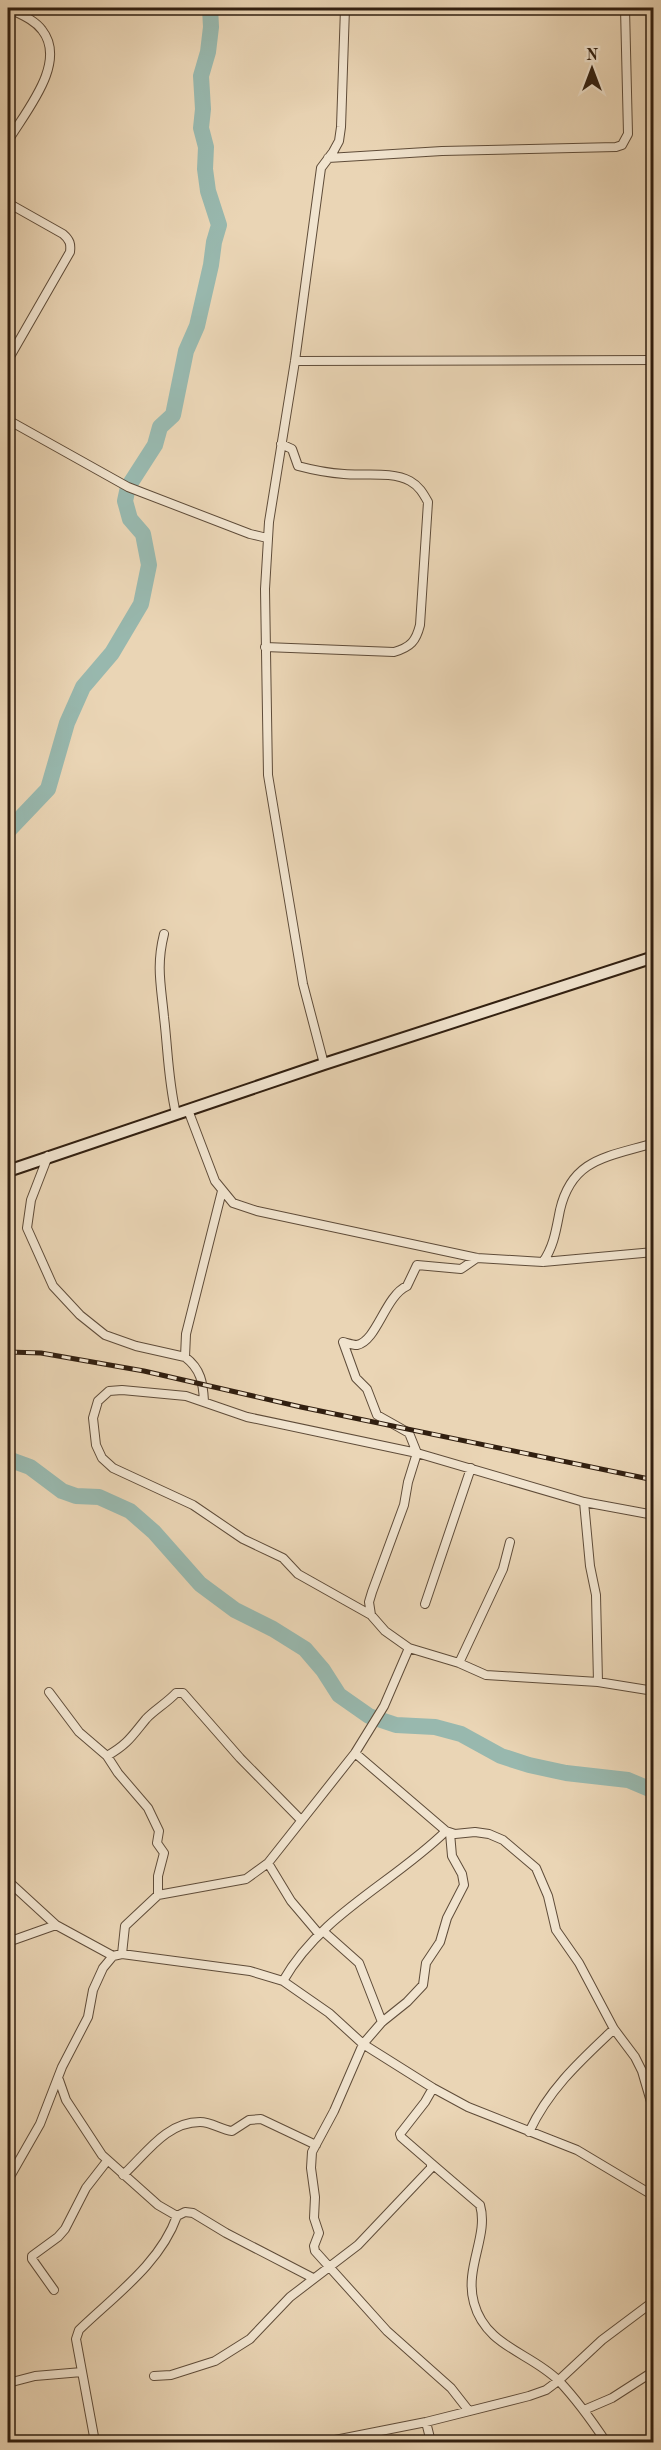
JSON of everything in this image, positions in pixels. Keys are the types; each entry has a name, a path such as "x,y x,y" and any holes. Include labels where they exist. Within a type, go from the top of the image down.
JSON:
{"main road":[{"path":"8,1171 324,1064 654,957"}],"street":[{"path":"8,8 43,30 51,49 51,60 44,81 8,141"},
{"path":"324,1064 303,984 268,775 267,538 295,361 321,168 339,141 343,109 345,8"},
{"path":"328,158 442,151 622,145 628,134 626,8"},
{"path":"8,203 63,234 71,247 8,360"},
{"path":"295,361 654,360"},
{"path":"8,420 128,487 250,534 267,538"},
{"path":"266,647 394,652 408,648 412,644 420,625 428,502 422,490 409,480 394,476 343,474 298,466 292,449 281,444"},
{"path":"164,934 160,948 160,994 164,1017 166,1062 176,1114"},
{"path":"188,1110 215,1181 233,1203 256,1211 477,1258 543,1262 654,1252"},
{"path":"543,1262 553,1248 564,1192 575,1174 596,1161 654,1143"},
{"path":"48,1156 31,1200 27,1228 53,1286 80,1315 105,1335 136,1346 185,1357 199,1370 204,1401"},
{"path":"185,1357 186,1334 222,1191"},
{"path":"370,1615 369,1602 404,1505 417,1453 409,1433 377,1415 367,1389 356,1378 343,1342 356,1345 368,1340 397,1291 407,1286 417,1265 461,1269 477,1258"},
{"path":"654,1515 584,1502 417,1453 247,1417 186,1396 122,1390 109,1391 103,1394 96,1407 93,1426 96,1445 102,1458 122,1473 193,1505 243,1539 283,1558 298,1574 370,1615 385,1631 409,1648 459,1663 486,1675 598,1682 654,1691"},
{"path":"425,1604 471,1468"},
{"path":"584,1502 590,1566 596,1595 598,1682"},
{"path":"459,1663 503,1569 510,1542"},
{"path":"122,1954 126,1926 158,1895 246,1879 268,1863 355,1753 384,1706 409,1648"},
{"path":"49,1692 79,1732 107,1756 118,1773 144,1802 157,1824 158,1843 164,1853 158,1876 158,1895"},
{"path":"107,1756 122,1747 136,1734 147,1717 161,1708 176,1693 183,1693 240,1758 302,1820"},
{"path":"355,1753 448,1832 489,1834 503,1840 536,1869 548,1896 556,1930 579,1963 614,2029 635,2057 642,2071 654,2112"},
{"path":"283,1981 293,1964 321,1933 364,1894 408,1864 448,1832"},
{"path":"448,1832 452,1856 464,1879 462,1890 447,1918 440,1942 426,1963 423,1985 407,2002 382,2022 363,2044 339,2101 311,2157 315,2197 314,2218 319,2233 314,2249 387,2331 451,2388 470,2411"},
{"path":"268,1863 291,1901 321,1933 359,1963 382,2022"},
{"path":"8,1881 56,1925 113,1956"},
{"path":"8,1942 56,1925"},
{"path":"8,2180 40,2124 59,2080 62,2067 88,2017 93,1990 103,1968 113,1956 122,1954 240,1969 283,1981 328,2013 363,2044 433,2088 468,2107 584,2154 653,2193"},
{"path":"529,2132 539,2110 552,2091 614,2029"},
{"path":"59,2080 66,2100 107,2161 158,2205 177,2216"},
{"path":"433,2088 400,2134 401,2138 480,2205 482,2219 470,2283 480,2320 510,2349 530,2358 558,2380 584,2410 606,2442"},
{"path":"123,2175 164,2135 190,2123 208,2122 232,2131 249,2120 261,2119 316,2145"},
{"path":"54,2290 32,2256 65,2229 86,2188 107,2161"},
{"path":"154,2376 171,2375 215,2361 250,2339 281,2305 358,2245 429,2172 431,2163"},
{"path":"95,2442 75,2339 79,2330 141,2272 158,2251 177,2216 185,2212 193,2213 226,2234 313,2278"},
{"path":"325,2442 426,2422 530,2397 546,2390 602,2340 654,2301"},
{"path":"584,2410 612,2398 654,2371"},
{"path":"8,2383 35,2376 82,2372"},
{"path":"426,2422 431,2442"}],"waterway":[{"path":"8,831 48,789 67,723 83,687 112,653 141,604 149,565 143,534 130,519 125,501 128,487 155,445 160,427 173,415 186,351 197,326 219,225 208,191 205,169 206,147 201,128 203,109 201,76 208,52 211,27 210,8"},
{"path":"8,1459 30,1467 62,1491 76,1496 99,1497 130,1511 154,1532 200,1584 235,1610 273,1629 305,1649 323,1670 339,1695 369,1716 396,1725 435,1727 461,1734 501,1756 529,1765 566,1773 628,1780 654,1791"}],"railway":[{"path":"8,1352 41,1353 144,1371 301,1407 654,1480"}]}
